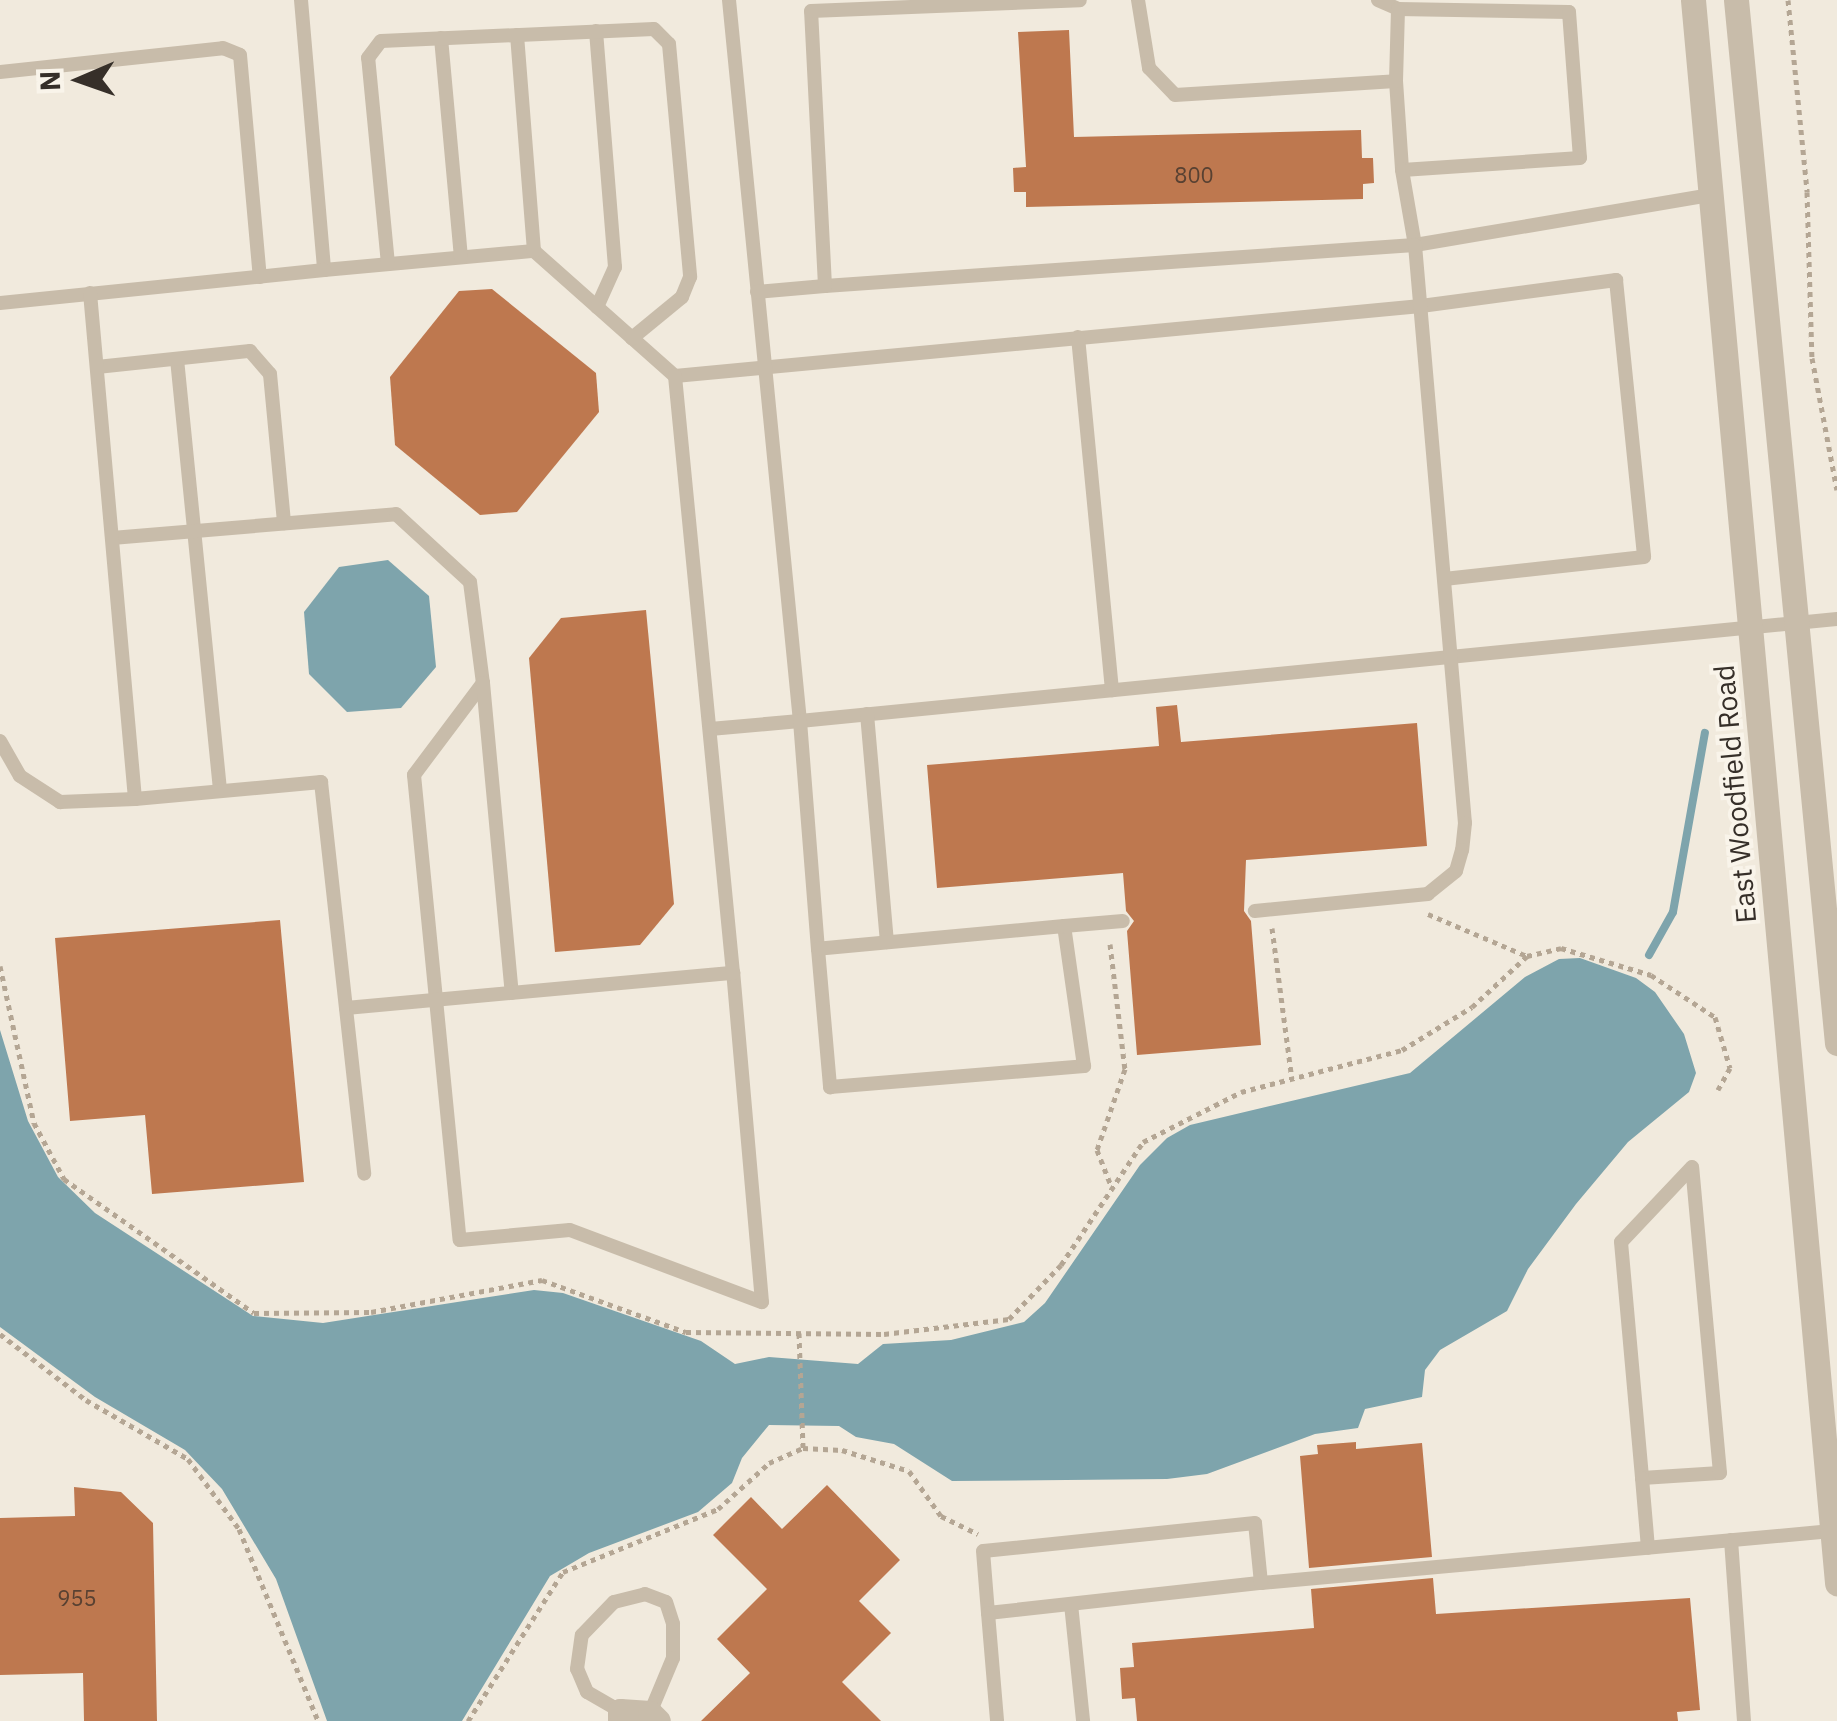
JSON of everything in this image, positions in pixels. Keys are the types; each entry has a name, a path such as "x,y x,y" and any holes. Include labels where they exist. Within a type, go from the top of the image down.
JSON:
{"street":[{"name":"East Woodfield Road","path":"1693,0 1837,1584"},
{"path":"1736,0 1837,1043"},
{"path":"620,1716 654,1717"}],"lane":[{"path":"300,0 324,270"},
{"path":"730,0 800,721 830,1086 1084,1066 1064,926"},
{"path":"824,286 812,11 1080,0"},
{"path":"1138,0 1149,68 1175,95 1396,81"},
{"path":"1378,0 1398,9 1569,12 1580,158 1402,170"},
{"path":"1262,910 1428,894 1446,883 1462,850 1451,657 1415,245 1402,170 1396,81 1398,9"},
{"path":"388,264 368,58 381,41 654,29 669,44 690,277 682,296 632,338"},
{"path":"596,31 614,267 597,307"},
{"path":"484,683 414,775 460,1240 570,1230 762,1302 675,376 534,251 517,35"},
{"path":"441,38 460,258"},
{"path":"0,72 223,48 240,55 260,276"},
{"path":"757,292 1415,245 1711,195"},
{"path":"0,303 534,251"},
{"path":"675,376 1420,306 1616,280 1644,557 1444,579"},
{"path":"90,294 135,799"},
{"path":"1078,337 1112,690"},
{"path":"97,368 250,351 270,374 284,523"},
{"path":"177,358 220,791"},
{"path":"112,538 396,514 470,582 484,683 512,993"},
{"path":"710,729 1750,632 1837,619"},
{"path":"867,714 888,942"},
{"path":"0,741 20,776 60,802 322,782 364,1174"},
{"path":"818,949 1123,921"},
{"path":"346,1008 733,973"},
{"path":"1642,1478 1720,1474 1692,1167 1621,1242 1648,1548"},
{"path":"997,1721 983,1551 1255,1523 1261,1583"},
{"path":"988,1613 1261,1583 1832,1531"},
{"path":"1731,1540 1744,1721"},
{"path":"620,1716 587,1692 576,1669 582,1636 614,1602 645,1594 666,1602 673,1624 673,1658 654,1717"},
{"path":"1071,1604 1083,1721"}],"path":[{"path":"1788,0 1806,192 1812,358 1837,490"},
{"path":"1390,898 1527,956"},
{"path":"1262,910 1292,1079"},
{"path":"1110,944 1125,1069 1097,1150 1112,1188 1143,1142 1241,1092 1402,1050 1472,1007 1527,956 1561,948 1652,975 1715,1017 1730,1068 1718,1090"},
{"path":"799,1333 803,1448"},
{"path":"0,1334 86,1400 188,1459 239,1529 318,1721"},
{"path":"468,1721 563,1572 718,1509 769,1462 803,1448 842,1450 908,1471 942,1516 976,1529 983,1551"}],"water":[{"path":"388,560 429,596 436,667 401,708 347,712 309,674 304,612 339,567"},
{"path":"1580,958 1636,978 1655,992 1684,1034 1696,1073 1689,1092 1628,1142 1576,1204 1528,1269 1507,1311 1440,1350 1425,1370 1422,1397 1365,1409 1358,1428 1315,1434 1207,1474 1167,1479 952,1481 894,1444 856,1437 839,1426 769,1425 742,1458 732,1483 698,1512 589,1553 550,1576 462,1721 327,1721 276,1579 222,1489 185,1450 95,1397 0,1327 0,1030 28,1121 58,1177 95,1213 253,1316 323,1323 534,1290 563,1293 701,1341 735,1364 769,1357 858,1364 883,1344 951,1340 1024,1322 1045,1303 1140,1165 1167,1138 1190,1125 1410,1073 1525,977 1559,959"}],"building":[{"path":"1069,30 1074,137 1361,130 1362,158 1373,158 1374,183 1363,184 1363,199 1026,207 1026,192 1014,192 1013,168 1026,167 1018,32"},
{"path":"492,289 596,373 599,412 517,512 480,515 395,445 390,377 459,291"},
{"path":"646,610 674,904 640,945 555,952 529,658 561,618"},
{"path":"1177,705 1181,742 1417,723 1427,846 1246,860 1244,911 1251,921 1261,1045 1137,1055 1127,931 1134,921 1126,911 1123,873 937,888 927,765 1159,746 1156,707"},
{"path":"280,920 304,1182 152,1194 145,1115 70,1121 55,938"},
{"path":"1356,1442 1356,1449 1422,1443 1432,1557 1309,1568 1300,1456 1318,1454 1317,1445"},
{"path":"827,1485 900,1560 859,1601 891,1633 842,1682 881,1721 701,1721 750,1673 717,1639 767,1589 713,1535 751,1497 782,1529"},
{"path":"74,1487 121,1492 153,1523 157,1721 84,1721 83,1673 0,1675 0,1518 75,1516"},
{"path":"1433,1578 1436,1614 1690,1598 1700,1710 1677,1712 1678,1721 1137,1721 1135,1698 1122,1699 1120,1668 1134,1667 1132,1643 1314,1628 1311,1589"}],"waterway":[{"path":"1649,955 1673,912 1705,733"}]}
